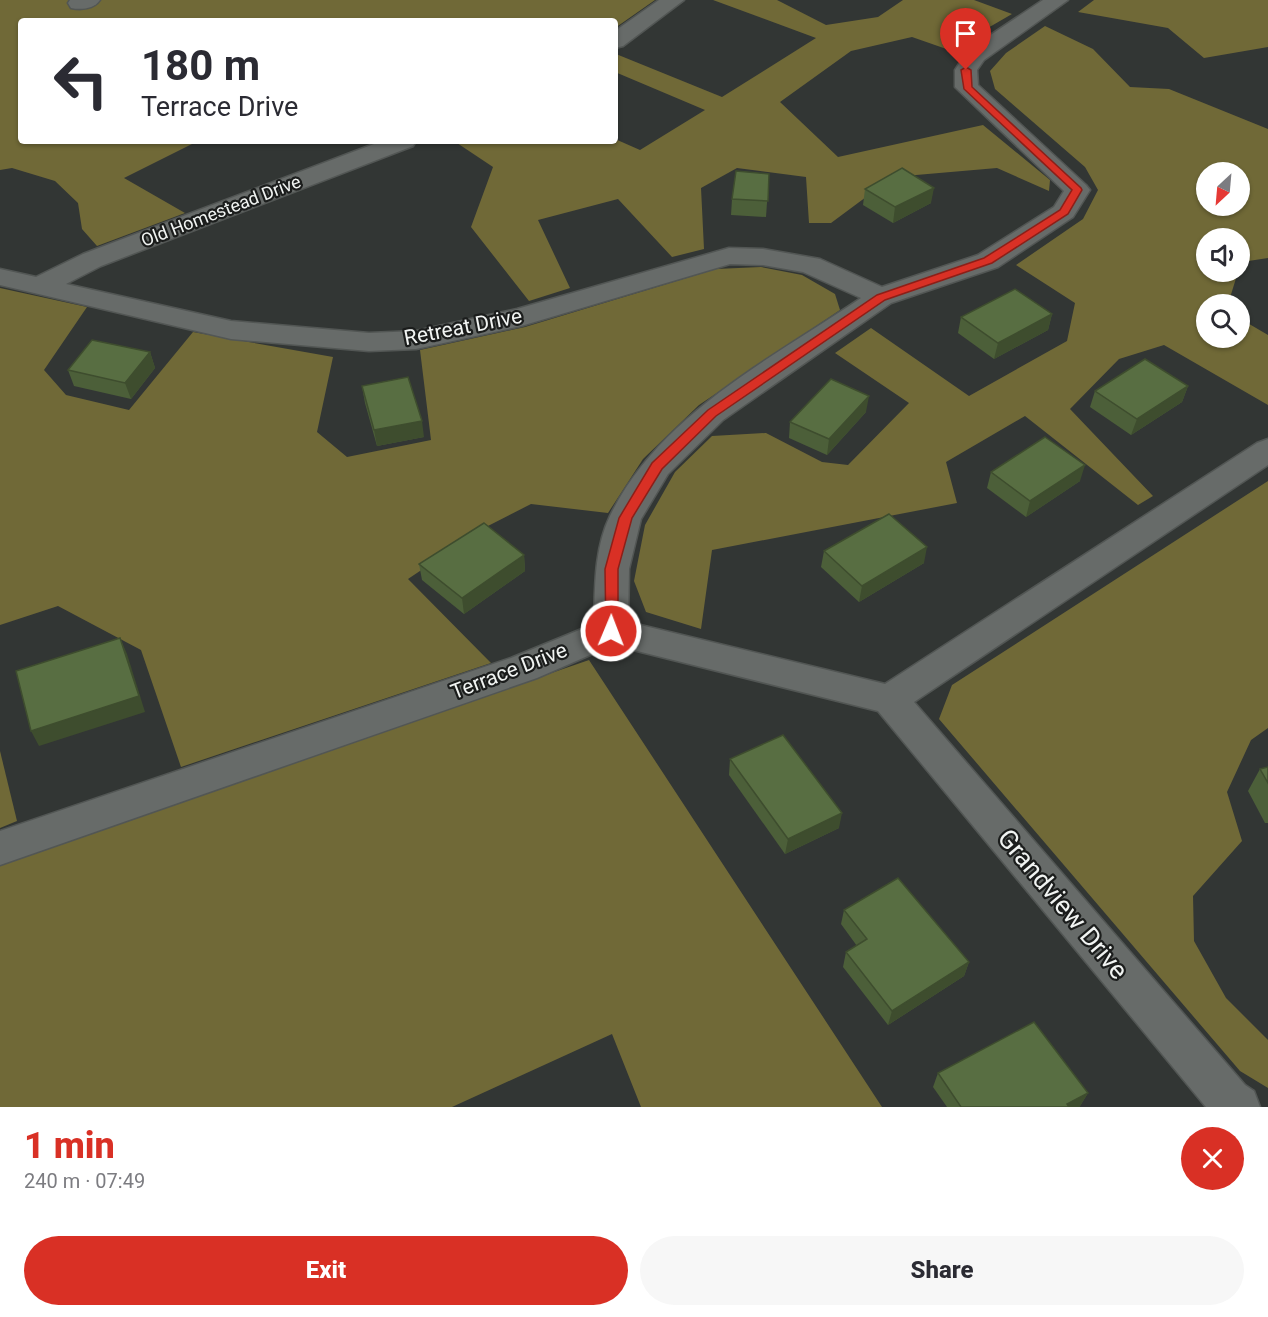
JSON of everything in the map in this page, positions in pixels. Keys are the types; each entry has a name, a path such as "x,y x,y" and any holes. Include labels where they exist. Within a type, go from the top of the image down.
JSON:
{"street":[{"path":"618,38 673,0"},
{"path":"1057,0 976,56 966,70 967,87 1077,190 1064,212 988,261 881,297 712,413 657,466 626,518 612,569 611,631 890,699 1268,450"},
{"name":"Old Homestead Drive","path":"40,286 93,260 396,144"},
{"name":"Retreat Drive","path":"0,278 231,330 369,342 416,340 521,316 729,256 763,257 810,265 881,297"},
{"name":"Terrace Drive","path":"0,848 524,668 611,631"},
{"name":"Grandview Drive","path":"890,699 1221,1091 1238,1107"}],"shaded area":[{"path":"0,0 655,0 618,26 618,18 18,18 18,144 192,144 124,178 185,213 97,246 82,229 78,203 55,181 12,168 0,170"},
{"path":"713,0 777,0 826,25 878,17 903,0 974,0 1012,14 962,43 955,52 912,37 851,51 780,102 838,157 983,125 1050,180 1049,191 997,168 893,177 831,223 809,223 806,177 737,168 701,188 704,249 672,257 618,199 538,220 570,288 529,301 471,227 493,167 458,144 618,144 618,140 640,150 705,110 618,73 618,55 722,97 816,38"},
{"path":"1094,0 1268,0 1268,47 1204,58 1168,28 1078,12"},
{"path":"1045,26 1093,49 1130,87 1169,89 1268,129 1268,258 1250,261 1250,228 1196,228 1196,282 1235,282 1231,294 1196,294 1196,348 1250,348 1250,324 1268,335 1268,405 1164,345 1119,359 1070,409 1153,496 1138,505 1025,416 946,462 957,503 712,550 701,629 646,612 634,581 645,525 675,472 712,436 766,433 822,462 848,465 909,403 835,353 871,328 969,396 1067,341 1075,303 1016,265 1083,219 1098,190 1085,167 995,89 990,71 1006,53"},
{"path":"761,267 802,275 835,294 840,310 699,405 643,459 608,513 531,504 484,528 408,579 491,663 181,767 141,650 58,606 0,625 0,288 87,307 44,370 66,395 129,410 193,332 333,357 317,432 347,457 431,440 420,350 525,327 716,269"},
{"path":"1268,481 1268,728 1251,740 1227,792 1242,841 1193,896 1194,941 1226,998 1268,1040 1268,1088 1240,1071 939,719 952,685"},
{"path":"589,660 882,1107 641,1107 612,1034 452,1107 0,1107 0,863"},
{"path":"0,751 17,821 0,828"}],"building":[{"path":"902,168 934,188 895,207 865,189"},
{"path":"736,171 769,174 768,201 732,199"},
{"path":"1015,289 1052,314 998,343 961,317"},
{"path":"92,340 150,352 125,383 68,370"},
{"path":"1145,359 1188,386 1137,419 1095,391"},
{"path":"408,377 422,421 374,430 362,386"},
{"path":"831,379 869,396 829,439 790,422"},
{"path":"1045,437 1085,465 1030,501 991,472"},
{"path":"889,514 927,547 862,586 824,551"},
{"path":"484,523 524,555 462,598 419,564"},
{"path":"120,638 139,696 31,731 16,671"},
{"path":"783,735 842,813 788,839 730,759"},
{"path":"1268,767 1268,783 1260,769"},
{"path":"898,878 969,962 892,1011 846,952 867,939 844,910"},
{"path":"1034,1022 1088,1093 1067,1104 1069,1107 961,1107 938,1073"}],"route":[{"path":"611,631 612,569 626,518 657,466 712,413 881,297 988,261 1064,212 1077,190 967,87 966,70"}]}
